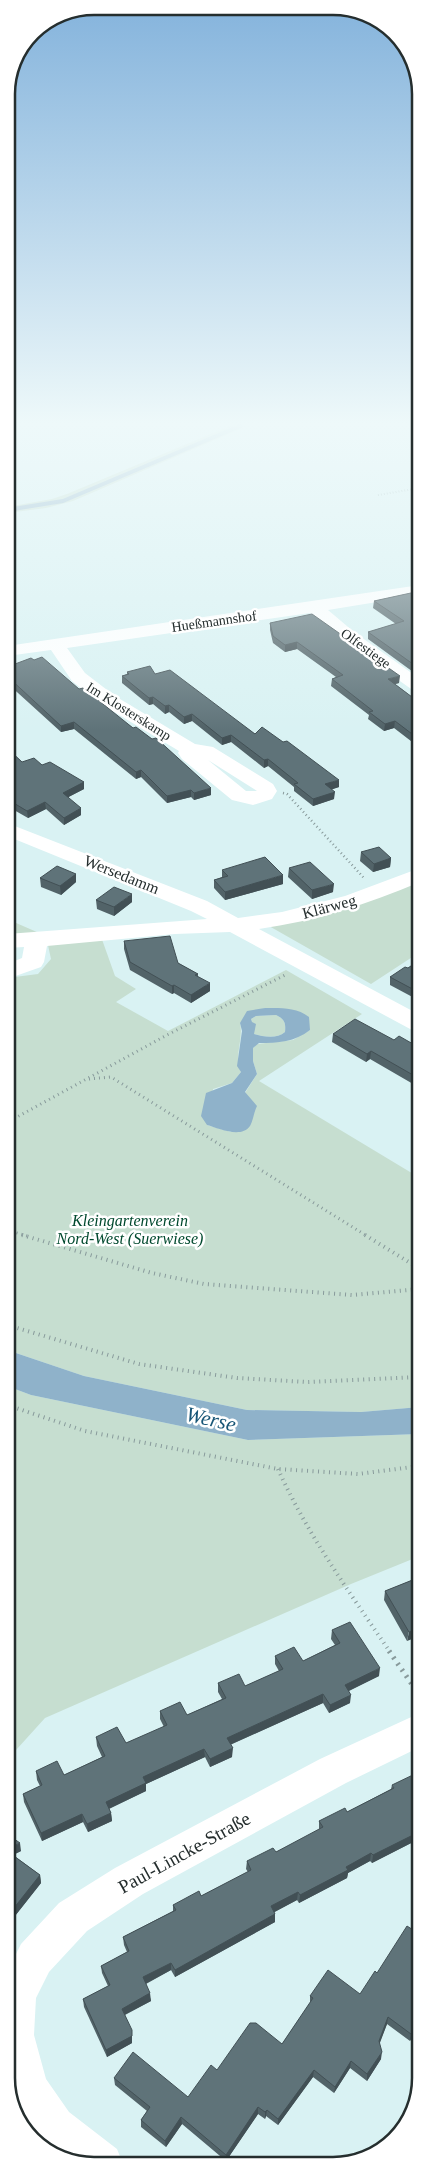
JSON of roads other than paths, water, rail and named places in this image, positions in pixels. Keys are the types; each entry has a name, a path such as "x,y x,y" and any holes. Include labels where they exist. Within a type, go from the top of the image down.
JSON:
{"street":[{"name":"Hueßmannshof","path":"15,650 412,591"},
{"name":"Olfestiege","path":"314,607 351,638 412,681"},
{"name":"Im Klosterskamp","path":"56,644 78,677 108,700 190,749 189,755 239,796 253,799 265,795 268,791"},
{"name":"Wersedamm","path":"15,832 182,899 308,963 412,1021"},
{"name":"Klärweg","path":"234,925 330,908 378,893 412,878"},
{"name":"Wersedamm","path":"15,940 188,926 234,925"},
{"path":"15,969 33,962 42,939"},
{"name":"Paul-Lincke-Straße","path":"15,2002 16,1996 35,1958 73,1918 137,1876 333,1771 412,1733"},
{"name":"Paul-Lincke-Straße","path":"15,2050 28,2089 54,2127 93,2157"}],"water":[{"path":"283,1008 299,1011 309,1017 310,1030 292,1039 280,1042 259,1043 253,1048 253,1061 257,1074 245,1092 257,1106 251,1124 246,1130 229,1132 207,1125 201,1116 206,1093 232,1083 241,1072 237,1066 242,1031 240,1023 247,1011","holes":["276,1015 285,1023 285,1032 266,1037 254,1034 256,1024 251,1019 256,1016"]},
{"name":"Werse","path":"15,1353 84,1376 247,1410 361,1412 412,1408 412,1434 248,1440 31,1395 15,1389"}],"park label":[{"name":"Kleingartenverein Nord-West (Suerwiese)","path":"130,1229"}]}
